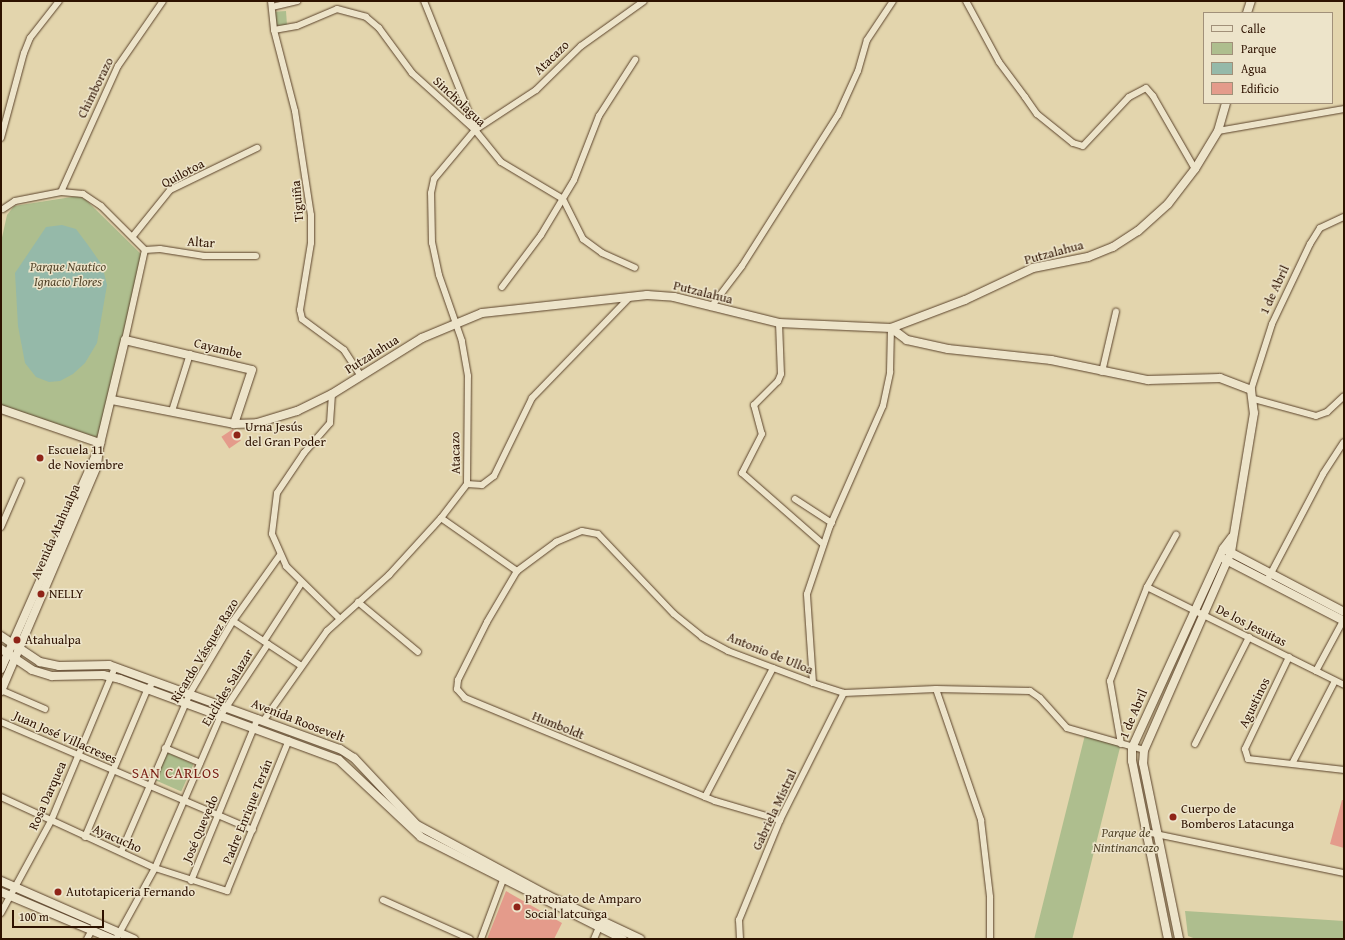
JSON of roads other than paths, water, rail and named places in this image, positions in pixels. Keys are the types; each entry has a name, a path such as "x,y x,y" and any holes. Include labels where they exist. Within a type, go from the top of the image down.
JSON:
{"street":[{"path":"1,138 24,53 30,38 59,1"},
{"name":"Chimborazo","path":"61,192 118,66 163,1"},
{"path":"272,4 297,1"},
{"path":"424,1 476,130"},
{"name":"Atacazo","path":"261,719 300,665 338,618 389,575 441,518 466,484 468,376 462,341 454,324 432,243 431,193 440,168 476,130 536,90 580,46 644,1"},
{"path":"711,306 742,266 838,115 858,71 867,40 893,1"},
{"path":"966,1 999,62 1025,98 1037,114 1073,144 1083,146 1129,97 1146,88 1153,96 1195,169"},
{"path":"1247,12 1252,1"},
{"name":"Tiguiña","path":"272,4 274,30 296,111 311,215 311,243 300,310 302,319 312,328 344,350 361,376"},
{"name":"Sincholagua","path":"274,30 297,26 336,9 366,18 379,28 412,73 476,130 492,152 515,173 563,199"},
{"path":"502,287 534,246 563,199 574,180 599,116 635,60"},
{"name":"Putzalahua","path":"112,400 234,424 257,423 297,411 332,394 422,338 482,313 647,295 674,297 779,323 892,328 965,300 1034,268 1088,257 1114,247 1138,231 1168,204 1195,169 1218,130 1226,104"},
{"path":"1218,130 1344,109"},
{"name":"Quilotoa","path":"133,236 170,190 257,148"},
{"path":"1,216 2,208 15,201 61,192 83,194 93,199 133,236 145,250"},
{"path":"563,199 583,239 602,253 634,268"},
{"name":"1 de Abril","path":"1251,390 1272,324 1310,244 1320,228 1344,217"},
{"name":"Altar","path":"145,250 160,249 204,256 256,256"},
{"name":"Avenida Atahualpa","path":"1,669 7,654 14,646 99,445 112,400 145,250"},
{"path":"466,484 482,485 494,476 532,398 630,297"},
{"path":"1102,372 1116,312"},
{"path":"779,323 781,374 778,381 754,405 762,434 742,473 824,544"},
{"path":"892,328 907,340 922,344 1030,357 1148,380 1220,378 1251,390 1254,399 1316,416 1327,412 1344,396"},
{"path":"813,683 807,594 832,523 883,406 890,372 892,328"},
{"name":"Cayambe","path":"125,340 190,354 252,370 234,424"},
{"path":"172,411 190,354"},
{"path":"332,394 330,423 304,453 276,493 272,534 280,555 301,584 338,618"},
{"name":"1 de Abril","path":"1168,939 1132,762 1132,748 1220,557 1227,550 1232,537 1254,399"},
{"path":"1,409 99,445"},
{"path":"1269,577 1323,474 1344,442"},
{"path":"1,527 21,481"},
{"path":"795,499 832,523"},
{"path":"441,518 517,571"},
{"name":"Antonio de Ulloa","path":"517,571 556,542 582,531 590,531 613,548 674,614 702,637 728,651 844,693 936,689 1030,692 1040,698 1067,728 1132,748 1144,750"},
{"path":"1121,744 1110,681 1147,587 1176,535"},
{"path":"1227,550 1269,577 1344,620 1316,671"},
{"name":"1 de Abril","path":"1179,939 1143,763 1144,750 1228,561 1227,550"},
{"name":"Ricardo Vásquez Razo","path":"121,852 190,693 233,621 280,555"},
{"path":"1220,557 1269,577 1344,612"},
{"name":"Humboldt","path":"517,571 487,622 458,680 457,689 465,698 521,723 705,797 745,812 780,820"},
{"name":"Euclides Salazar","path":"118,936 155,868 186,800 200,763 221,716 301,584"},
{"name":"De los Jesuitas","path":"1147,587 1204,614 1344,685"},
{"path":"358,602 418,652"},
{"path":"233,621 300,665"},
{"name":"Avenida Roosevelt","path":"1,636 40,662 59,666 115,667 190,693 340,749 354,758 416,825 547,895 640,939"},
{"path":"1195,744 1250,637"},
{"name":"Avenida Atahualpa","path":"1,691 7,654"},
{"name":"Avenida Roosevelt","path":"7,654 32,670 52,676 111,677 255,727 339,760 412,832 503,880 623,939"},
{"name":"Agustinos","path":"1290,658 1245,749 1248,759 1293,762"},
{"name":"Rosa Darquea","path":"1,913 51,821 115,667"},
{"path":"705,797 773,668"},
{"path":"1335,680 1293,762 1344,770"},
{"path":"85,837 147,690 154,681"},
{"path":"936,689 981,820 990,897 990,939"},
{"path":"1,691 46,709"},
{"name":"Gabriela Mistral","path":"740,939 739,920 780,820 844,693"},
{"name":"José Quevedo","path":"191,881 255,727 261,719"},
{"name":"Juan José Villacreses","path":"1,722 78,757 186,800 253,830"},
{"name":"Padre Enrique Terán","path":"227,891 289,740"},
{"path":"166,748 200,763"},
{"name":"Ayacucho","path":"1,797 155,868 191,881 227,891"},
{"path":"1146,832 1344,872"},
{"path":"481,939 503,880"},
{"path":"1,881 94,926 112,939"},
{"path":"1,892 118,936 134,939"},
{"path":"383,900 470,939"},
{"path":"87,939 94,926"},
{"path":"594,939 599,927"}],"water":[{"name":"Parque Nautico Ignacio Flores","path":"62,225 76,229 88,245 102,265 107,285 97,343 85,363 73,374 60,381 49,382 36,377 25,363 18,326 15,273 46,227"}],"place":[{"name":"Urna Jesús del Gran Poder","path":"237,435"},
{"name":"Escuela 11 de Noviembre","path":"40,458"},
{"name":"NELLY","path":"41,594"},
{"name":"Atahualpa","path":"17,640"},
{"name":"Cuerpo de Bomberos Latacunga","path":"1173,817"},
{"name":"Autotapiceria Fernando","path":"58,892"},
{"name":"Patronato de Amparo Social latcunga","path":"517,907"}],"district":[{"name":"SAN CARLOS","path":"176,773"}],"park label":[{"name":"Parque de Nintinancazo","path":"1126,842"}]}
